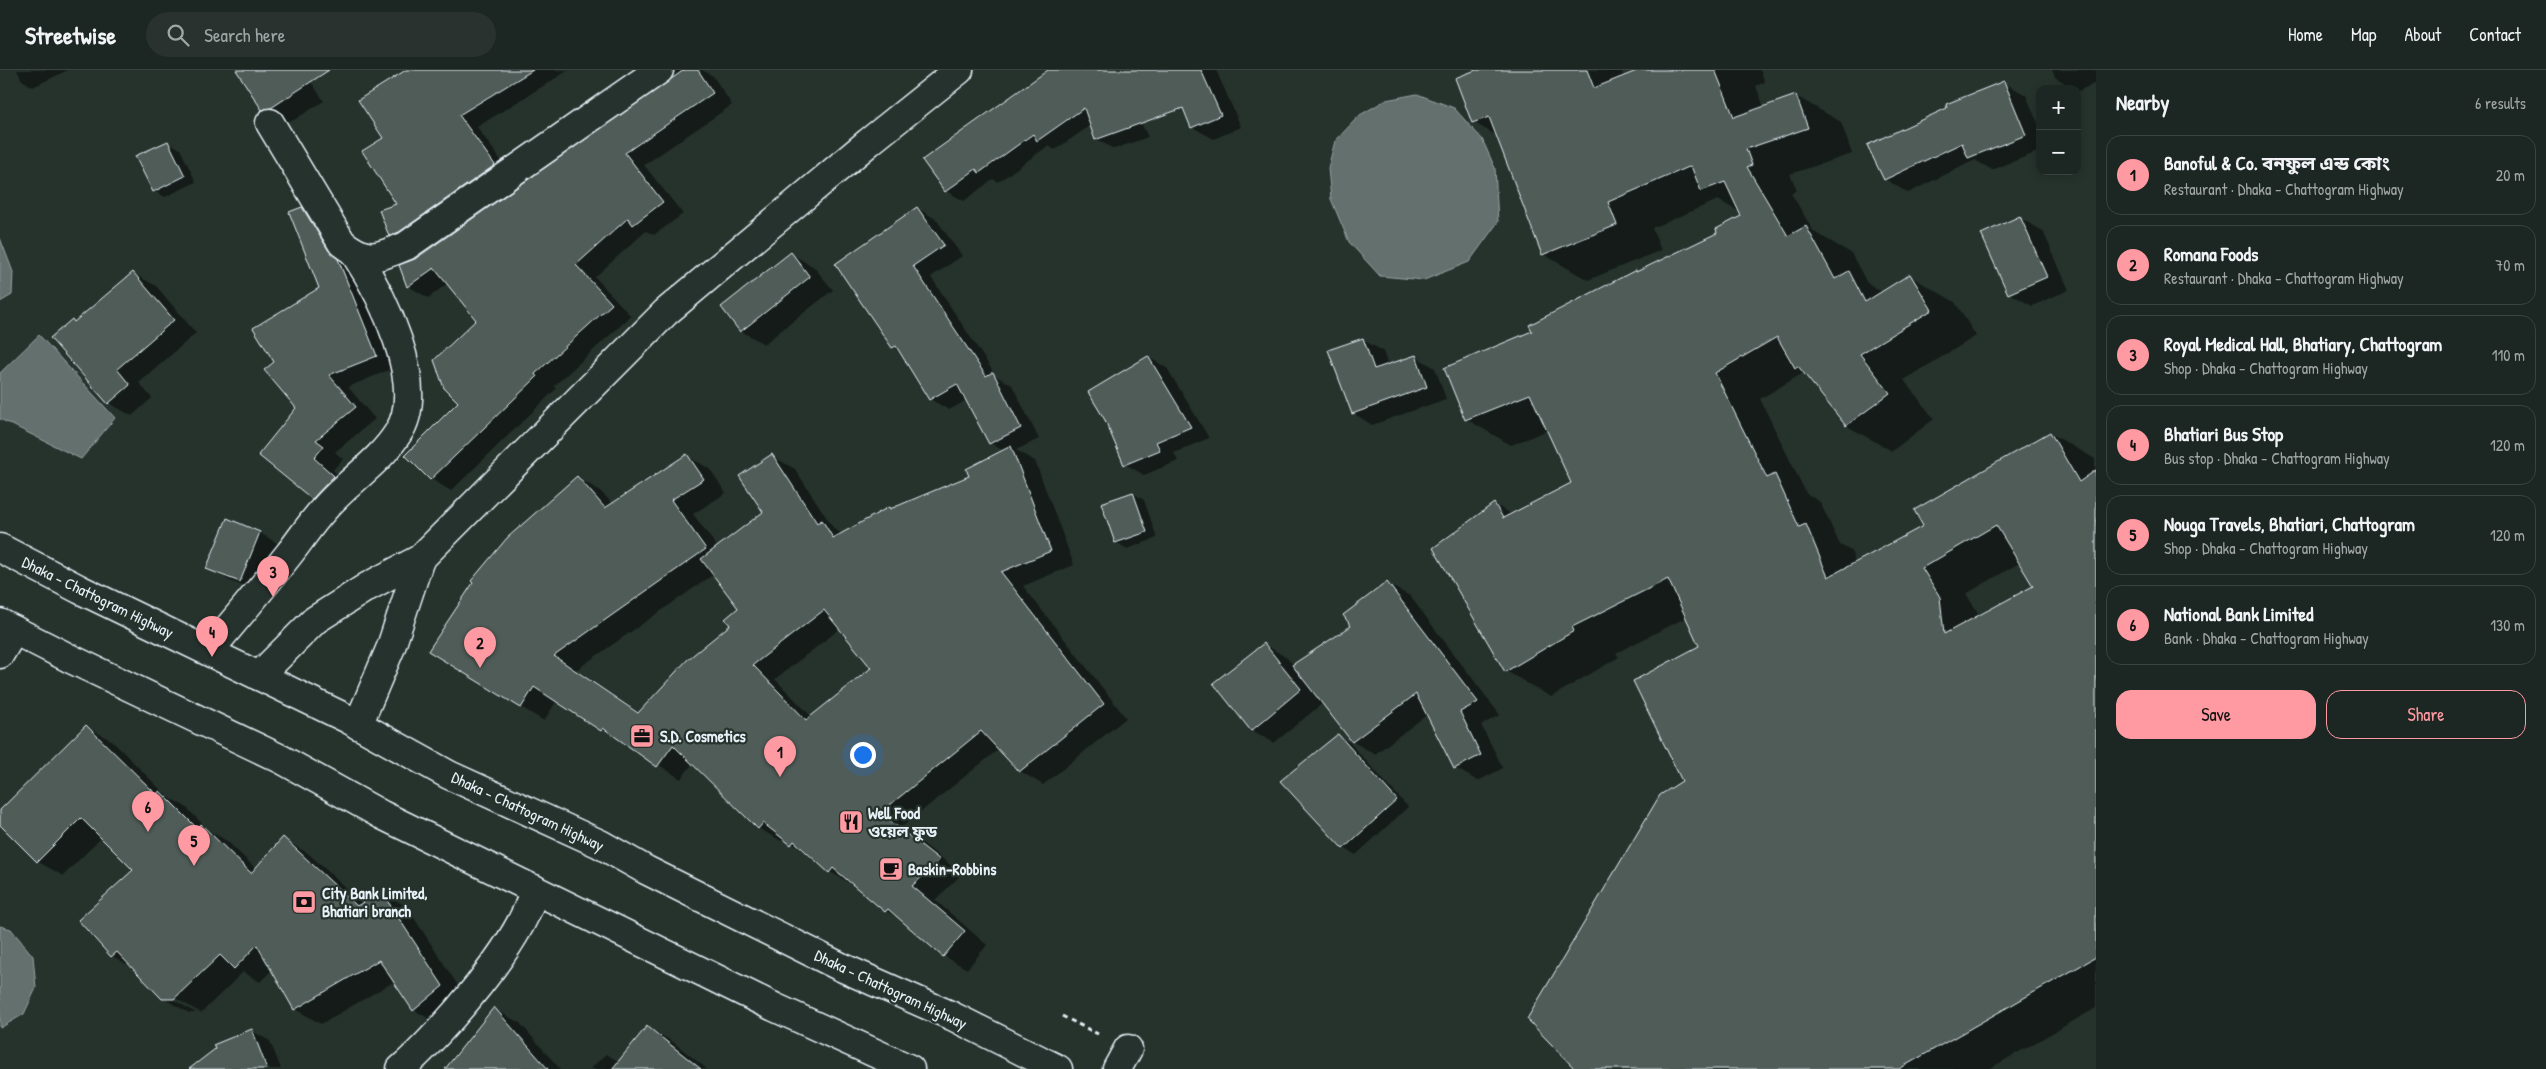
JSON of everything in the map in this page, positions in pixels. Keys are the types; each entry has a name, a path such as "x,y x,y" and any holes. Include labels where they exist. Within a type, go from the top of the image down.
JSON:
{"main road":[{"path":"354,252 374,258 406,246 659,70"},
{"path":"259,676 316,620 367,587 420,559 666,312 740,252 869,142 959,70"},
{"path":"208,650 324,508 376,458 399,432 404,420 408,390 405,367 383,305 370,276 354,252 342,243 270,123"},
{"name":"Dhaka - Chattogram Highway","path":"0,548 81,590 208,650 358,725 449,774 600,844 646,870 841,967 952,1016 1058,1069"},
{"path":"358,725 392,647 420,559"},
{"path":"0,654 7,627 281,759 382,815 774,1008 910,1069"},
{"path":"401,1069 422,1051 497,961 518,929 531,902 534,889"}],"path":[{"path":"1062,1016 1122,1059"}],"shaded area":[{"path":"1417,94 1454,108 1482,139 1495,168 1498,222 1469,262 1424,280 1380,276 1349,242 1331,199 1328,168 1335,141 1360,115 1386,100"},
{"path":"0,238 13,272 12,295 0,302"},
{"path":"39,335 115,418 81,459 0,419 0,373"},
{"path":"0,926 11,929 33,956 36,988 24,1014 0,1028"}],"building":[{"path":"236,70 329,70 271,108 262,110"},
{"path":"406,70 533,70 459,115 495,165 399,232 389,236 379,210 396,204 362,151 383,138 358,100"},
{"path":"684,70 698,70 713,93 625,153 663,202 633,225 628,218 576,265 612,304 535,374 537,377 430,480 405,455 458,402 444,388 434,360 476,320 434,268 407,287 399,265 415,259"},
{"path":"1048,70 1201,70 1221,115 1191,128 1183,108 1095,140 1084,108 1037,141 1033,134 979,173 976,169 945,192 922,160"},
{"path":"1476,70 1587,70 1594,88 1639,70 1715,70 1734,117 1796,95 1808,128 1746,149 1752,165 1747,167 1788,236 1806,226 1835,279 1849,271 1865,302 1910,274 1932,310 1860,354 1890,393 1846,426 1798,366 1795,368 1777,337 1715,373 1767,478 1775,474 1799,527 1806,524 1828,577 1923,526 1914,510 2050,432 2079,482 2096,470 2096,957 1899,1069 1575,1069 1527,1019 1660,795 1682,781 1633,681 1699,646 1668,579 1572,627 1574,631 1505,672 1433,548 1494,503 1503,518 1571,483 1530,394 1465,420 1444,368 1532,331 1529,325 1636,270 1636,272 1717,233 1716,229 1741,216 1725,182 1701,191 1691,166 1608,202 1617,225 1542,255 1489,117 1472,123 1455,78","holes":["1996,525 2033,586 1944,634 1940,597 1922,568"]},
{"path":"2004,81 2026,135 1968,158 1962,143 1884,180 1867,145 1947,108 1946,104"},
{"path":"168,141 185,176 153,192 135,156"},
{"path":"302,207 329,251 338,259 377,356 329,375 356,407 316,440 324,446 314,458 334,476 312,499 258,455 296,408 264,370 274,362 253,328 319,288 289,212"},
{"path":"917,207 944,245 913,266 986,376 993,372 1021,428 989,444 957,384 929,400 896,346 892,348 835,264"},
{"path":"2020,216 2047,277 2008,294 1981,234"},
{"path":"791,252 810,277 740,332 721,307"},
{"path":"133,272 174,320 117,369 130,385 108,404 50,338 72,319 74,322"},
{"path":"1363,338 1374,369 1416,355 1427,387 1352,414 1328,350"},
{"path":"1148,356 1191,427 1156,442 1160,450 1124,465 1105,420 1088,392"},
{"path":"1011,446 1051,551 1001,572 1104,704 1019,772 981,731 880,813 940,860 912,886 965,931 943,957 888,909 885,912 833,868 829,873 794,841 791,845 763,823 758,829 673,745 657,767 603,728 601,731 534,687 521,708 428,651 473,583 471,581 507,538 577,476 605,508 687,454 704,479 671,500 706,549 554,656 638,713 687,660 730,625 725,619 738,608 701,559 763,512 739,476 772,454 817,523 822,520 833,538 889,507 890,509 969,476 966,469","holes":["824,610 871,668 806,720 753,665"]},
{"path":"1133,492 1147,532 1115,543 1101,503"},
{"path":"227,518 260,532 240,582 206,569"},
{"path":"1387,582 1478,702 1460,712 1481,755 1454,769 1416,694 1352,742 1292,665 1351,626 1343,615"},
{"path":"1264,643 1301,689 1251,731 1213,683"},
{"path":"86,725 156,794 160,791 197,828 201,824 251,873 283,837 357,906 381,891 443,986 413,1011 379,960 294,1010 257,945 234,969 220,955 174,999 162,999 117,952 111,957 78,920 133,870 81,818 37,862 0,825 0,810"},
{"path":"1338,734 1397,800 1343,849 1280,781"},
{"path":"494,1007 548,1069 445,1069"},
{"path":"647,1026 701,1069 612,1069"},
{"path":"252,1029 267,1069 189,1069 215,1049 213,1045"}],"place":[{"name":"Royal Medical Hall, Bhatiary, Chattogram","path":"273,597"},
{"name":"Bhatiari Bus Stop","path":"212,657"},
{"name":"Romana Foods","path":"480,668"},
{"name":"S.D. Cosmetics","path":"642,736"},
{"name":"Banoful & Co. বনফুল এন্ড কোং","path":"780,777"},
{"name":"Well Food ওয়েল ফুড","path":"851,822"},
{"name":"National Bank Limited","path":"148,832"},
{"name":"Nouga Travels, Bhatiari, Chattogram","path":"194,866"},
{"name":"Baskin-Robbins","path":"891,869"},
{"name":"City Bank Limited, Bhatiari branch","path":"304,902"}]}
